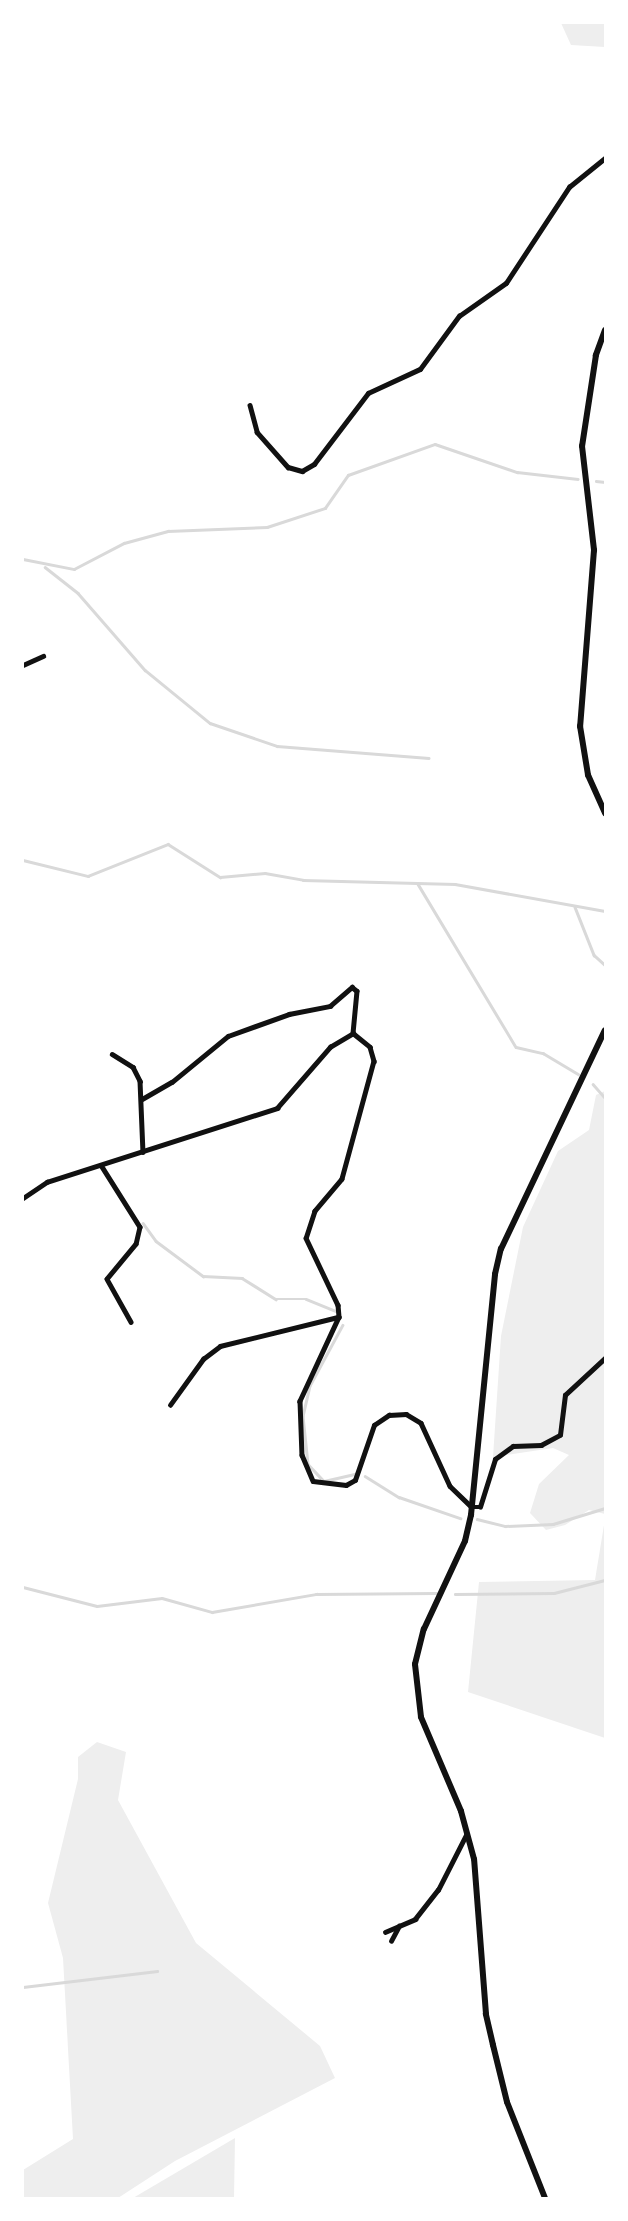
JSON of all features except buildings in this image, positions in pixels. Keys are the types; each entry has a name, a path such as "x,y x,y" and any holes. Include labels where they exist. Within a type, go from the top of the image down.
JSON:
{"main road":[{"path":"605,330 596,355 582,446 594,550 580,726 588,775 605,813"},
{"path":"545,2198 507,2102 486,2014 479,1892 467,1833 421,1717 415,1664 424,1629 465,1541 472,1507 501,1249 605,1030"}],"street":[{"path":"250,405 257,432 288,467 302,471 314,464 368,393 420,369 459,316 506,283 569,187 605,159"},
{"path":"23,665 43,656"},
{"path":"142,1099 172,1082 228,1036 289,1014 330,1006 352,987 357,991 353,1033"},
{"path":"353,1033 370,1047 374,1061 342,1179 315,1211 306,1238 338,1305 339,1317 300,1401 302,1455 313,1481 346,1485 355,1480 374,1425 389,1415 406,1414 421,1423 450,1486 472,1507 484,1502 495,1459 505,1449 541,1445 560,1434 565,1395 605,1359"},
{"path":"23,1198 47,1182 277,1108 330,1047 353,1033"},
{"path":"112,1054 138,1074 142,1099 143,1152"},
{"path":"101,1165 141,1227 135,1244 107,1279 131,1322"},
{"path":"170,1405 203,1359 220,1346 339,1317"},
{"path":"384,1932 415,1919 438,1890 467,1833"},
{"path":"391,1941 399,1926"}],"shaded area":[{"path":"561,23 605,23 605,47 571,45"},
{"path":"605,1091 605,1514 589,1510 565,1525 546,1530 530,1513 539,1484 569,1455 553,1448 493,1457 501,1336 523,1227 558,1151 589,1130 596,1095"},
{"path":"605,1519 605,1738 468,1692 479,1582 595,1580"},
{"path":"97,1742 126,1752 118,1800 196,1943 320,2046 335,2078 175,2161 118,2198 23,2198 23,2170 73,2139 63,1958 48,1903 78,1779 78,1757"},
{"path":"235,2138 234,2198 133,2198"}],"waterway":[{"path":"23,559 74,569 124,543 168,531 267,527 325,508 348,475 435,444 517,472 578,479"},
{"path":"596,481 605,482"},
{"path":"45,567 78,593 145,670 210,723 277,746 429,758"},
{"path":"23,860 88,876 168,844 220,877 265,873 303,880 455,884 605,911"},
{"path":"418,884 516,1047 543,1053 578,1074"},
{"path":"575,907 594,955 605,965"},
{"path":"593,1084 605,1098"},
{"path":"143,1223 156,1241 203,1276 242,1278 276,1299 306,1299 336,1311"},
{"path":"343,1325 310,1386 303,1416 308,1464 324,1481 355,1474"},
{"path":"365,1476 399,1497 460,1518"},
{"path":"477,1519 505,1526 553,1524 605,1508"},
{"path":"455,1594 554,1593 605,1580"},
{"path":"23,1587 97,1606 162,1598 212,1612 316,1594 436,1593"},
{"path":"23,1987 157,1971"}]}
